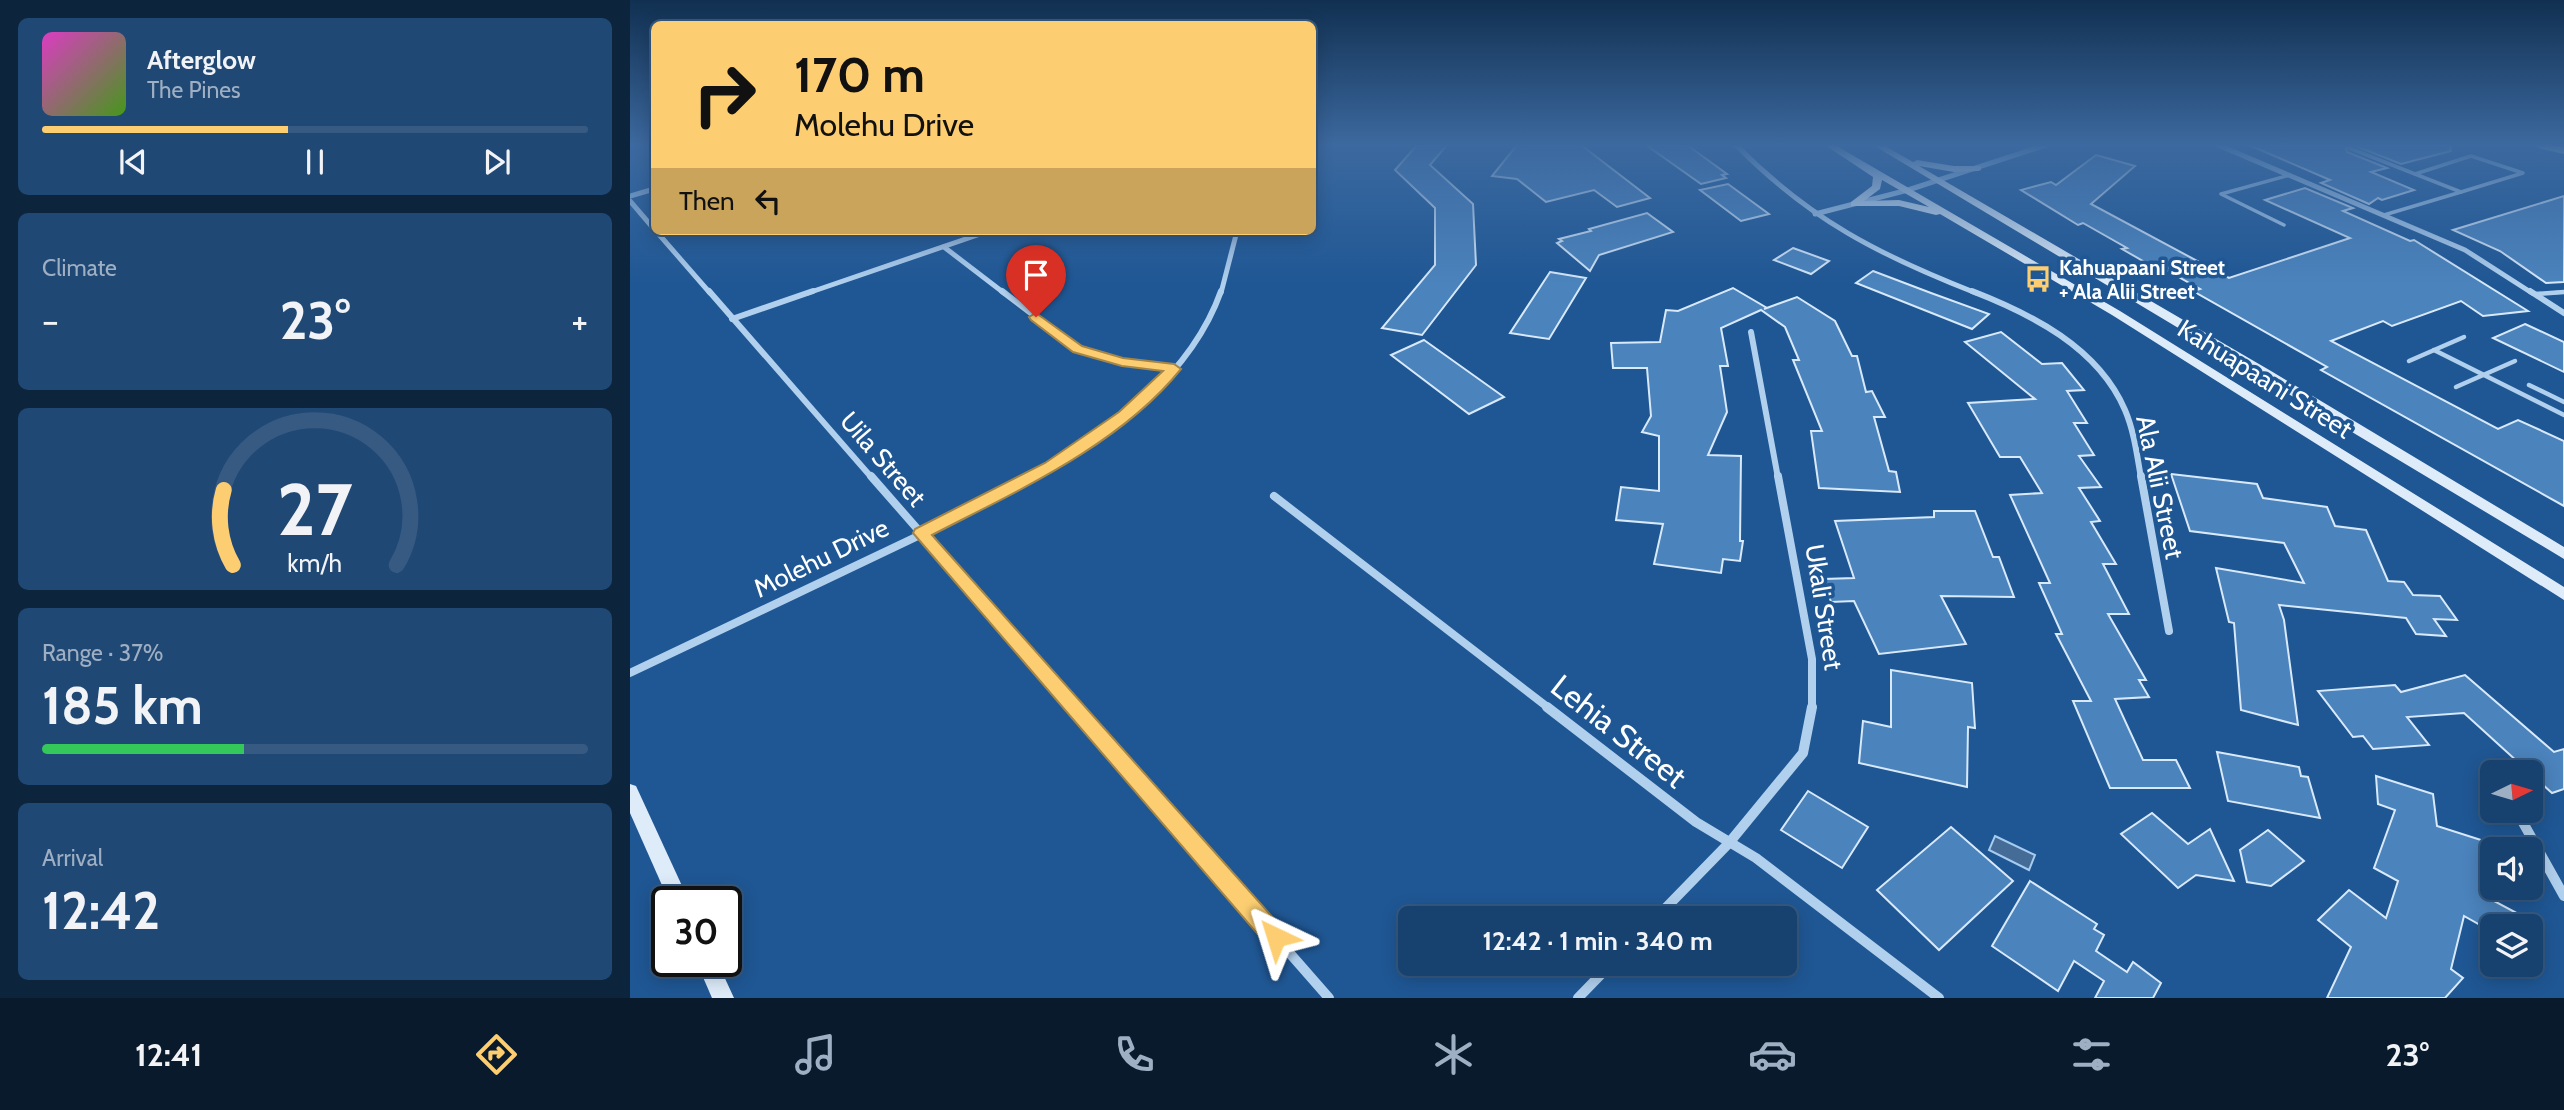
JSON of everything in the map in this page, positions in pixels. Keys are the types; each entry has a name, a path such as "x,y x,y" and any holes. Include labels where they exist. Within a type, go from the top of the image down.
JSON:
{"main road":[{"path":"1854,204 1871,192"},
{"name":"Kahuapaani Street","path":"1911,192 2128,320 2564,594"},
{"name":"Kahuapaani Street","path":"1958,192 2267,374 2564,554"},
{"path":"1854,204 1899,203 1953,216"},
{"path":"630,792 673,886"},
{"path":"713,977 723,998"}],"street":[{"path":"630,198 647,192"},
{"name":"Ala Alii Street","path":"1784,192 1864,244 1901,263 2011,305 2077,348 2100,371 2119,398 2133,434 2168,631"},
{"path":"1815,214 1902,192"},
{"path":"2329,192 2465,250 2564,313"},
{"name":"Uila Street","path":"630,198 651,225"},
{"name":"Uila Street","path":"659,235 1329,998"},
{"path":"732,319 978,235"},
{"name":"Molehu Drive","path":"630,673 1009,490 1062,459 1124,415 1192,349 1216,307 1236,235"},
{"path":"944,247 1078,349 1122,362 1174,369"},
{"name":"Ukali Street","path":"1668,906 1729,843 1802,753 1813,704 1812,659 1751,332"},
{"name":"Lehia Street","path":"1275,496 1696,822 1756,858 1939,998"},
{"path":"2523,823 2564,896"},
{"path":"1578,998 1599,976"}],"lane":[{"path":"2230,192 2221,194 2284,225"},
{"path":"2384,215 2462,192"},
{"path":"2534,294 2564,292"},
{"path":"2409,361 2465,337"},
{"path":"2434,350 2564,415"},
{"path":"2456,387 2515,362"},
{"path":"2529,385 2564,402"}],"water":[{"path":"1995,836 2035,855 2029,870 1989,850"}],"building":[{"path":"1418,192 1459,192 1473,204 1476,265 1422,335 1382,328 1435,265 1435,208"},
{"path":"1533,192 1588,192 1546,202"},
{"path":"1596,192 1642,192 1650,198 1617,207"},
{"path":"1702,192 1738,192 1769,214 1741,221"},
{"path":"2024,192 2105,192 2091,204 2229,278 2350,238 2265,200 2293,192 2314,192 2353,208 2343,211 2410,241 2414,240 2528,311 2483,316 2461,301 2392,326 2383,321 2331,341 2498,429 2518,420 2564,441 2564,506 2321,370 2327,367 2193,291 2200,289 2155,264 2150,265 2122,249 2127,248 2083,223 2078,225"},
{"path":"2341,192 2409,192 2382,200 2378,198 2369,204"},
{"path":"2564,196 2564,282 2546,283 2500,251 2453,230"},
{"path":"1647,213 1673,232 1599,255 1590,271 1557,243 1562,241 1559,239 1591,231 1589,229"},
{"path":"1793,248 1829,261 1811,274 1774,260"},
{"path":"1873,271 1989,314 1972,329 1856,283"},
{"path":"1550,272 1586,278 1549,339 1510,333"},
{"path":"1733,288 1767,308 1797,297 1835,321 1852,356 1857,356 1866,392 1872,391 1885,417 1874,417 1889,471 1896,472 1900,492 1819,488 1811,431 1822,431 1793,360 1799,360 1785,327 1761,310 1721,328 1728,366 1720,366 1727,412 1708,455 1741,456 1740,541 1743,541 1740,561 1723,559 1721,573 1654,564 1663,524 1616,520 1621,487 1659,491 1659,436 1642,432 1651,416 1647,368 1613,368 1611,343 1660,342 1666,310 1678,311"},
{"path":"2525,324 2564,342 2564,372 2493,338"},
{"path":"2001,332 2042,364 2062,363 2084,390 2067,391 2087,423 2074,423 2094,455 2079,456 2101,487 2079,488 2100,521 2091,522 2116,564 2103,564 2129,614 2108,614 2146,680 2139,680 2149,697 2115,699 2143,760 2176,760 2190,788 2110,788 2073,701 2091,701 2056,634 2062,634 2039,583 2050,583 2010,495 2042,493 2020,457 2000,457 1968,403 2035,399 1965,342"},
{"path":"1424,340 1504,397 1469,414 1391,355"},
{"path":"2171,474 2257,484 2263,498 2327,507 2335,526 2366,530 2388,581 2404,582 2413,595 2440,596 2457,620 2434,619 2446,636 2416,634 2406,618 2279,605 2284,620 2298,725 2241,710 2234,623 2229,622 2216,568 2304,583 2284,543 2190,531"},
{"path":"1934,511 1975,511 1993,557 1999,557 2014,597 1941,596 1966,644 1879,654 1854,601 1831,602 1824,579 1854,578 1835,521 1934,517"},
{"path":"1891,670 1972,683 1975,728 1968,727 1967,787 1859,763 1863,721 1891,727"},
{"path":"2465,675 2554,752 2564,749 2564,789 2552,793 2543,785 2543,760 2516,760 2464,713 2407,717 2429,745 2373,749 2363,736 2353,737 2318,691 2395,685 2401,692"},
{"path":"2217,752 2299,767 2301,776 2308,777 2320,818 2228,801"},
{"path":"2376,776 2433,794 2437,826 2480,840 2480,900 2492,900 2518,914 2480,914 2480,925 2464,916 2451,969 2463,978 2445,998 2327,998 2351,947 2318,920 2349,890 2386,918 2398,881 2374,868 2395,810 2378,804"},
{"path":"1808,791 1868,827 1842,868 1781,830"},
{"path":"2152,813 2188,844 2210,829 2234,881 2196,875 2178,888 2121,834"},
{"path":"1951,827 2013,881 1939,950 1877,890"},
{"path":"2268,830 2304,861 2271,886 2247,882 2240,850"},
{"path":"2030,881 2097,924 2094,929 2104,935 2096,951 2127,972 2133,962 2161,983 2153,998 2095,998 2104,981 2074,961 2058,991 1992,946"}],"place":[{"name":"Kahuapaani Street + Ala Alii Street","path":"2038,279"}],"route":[{"path":"1036,317 1078,349 1122,362 1174,369 1124,415 1050,467 921,533 1276,937"}]}
